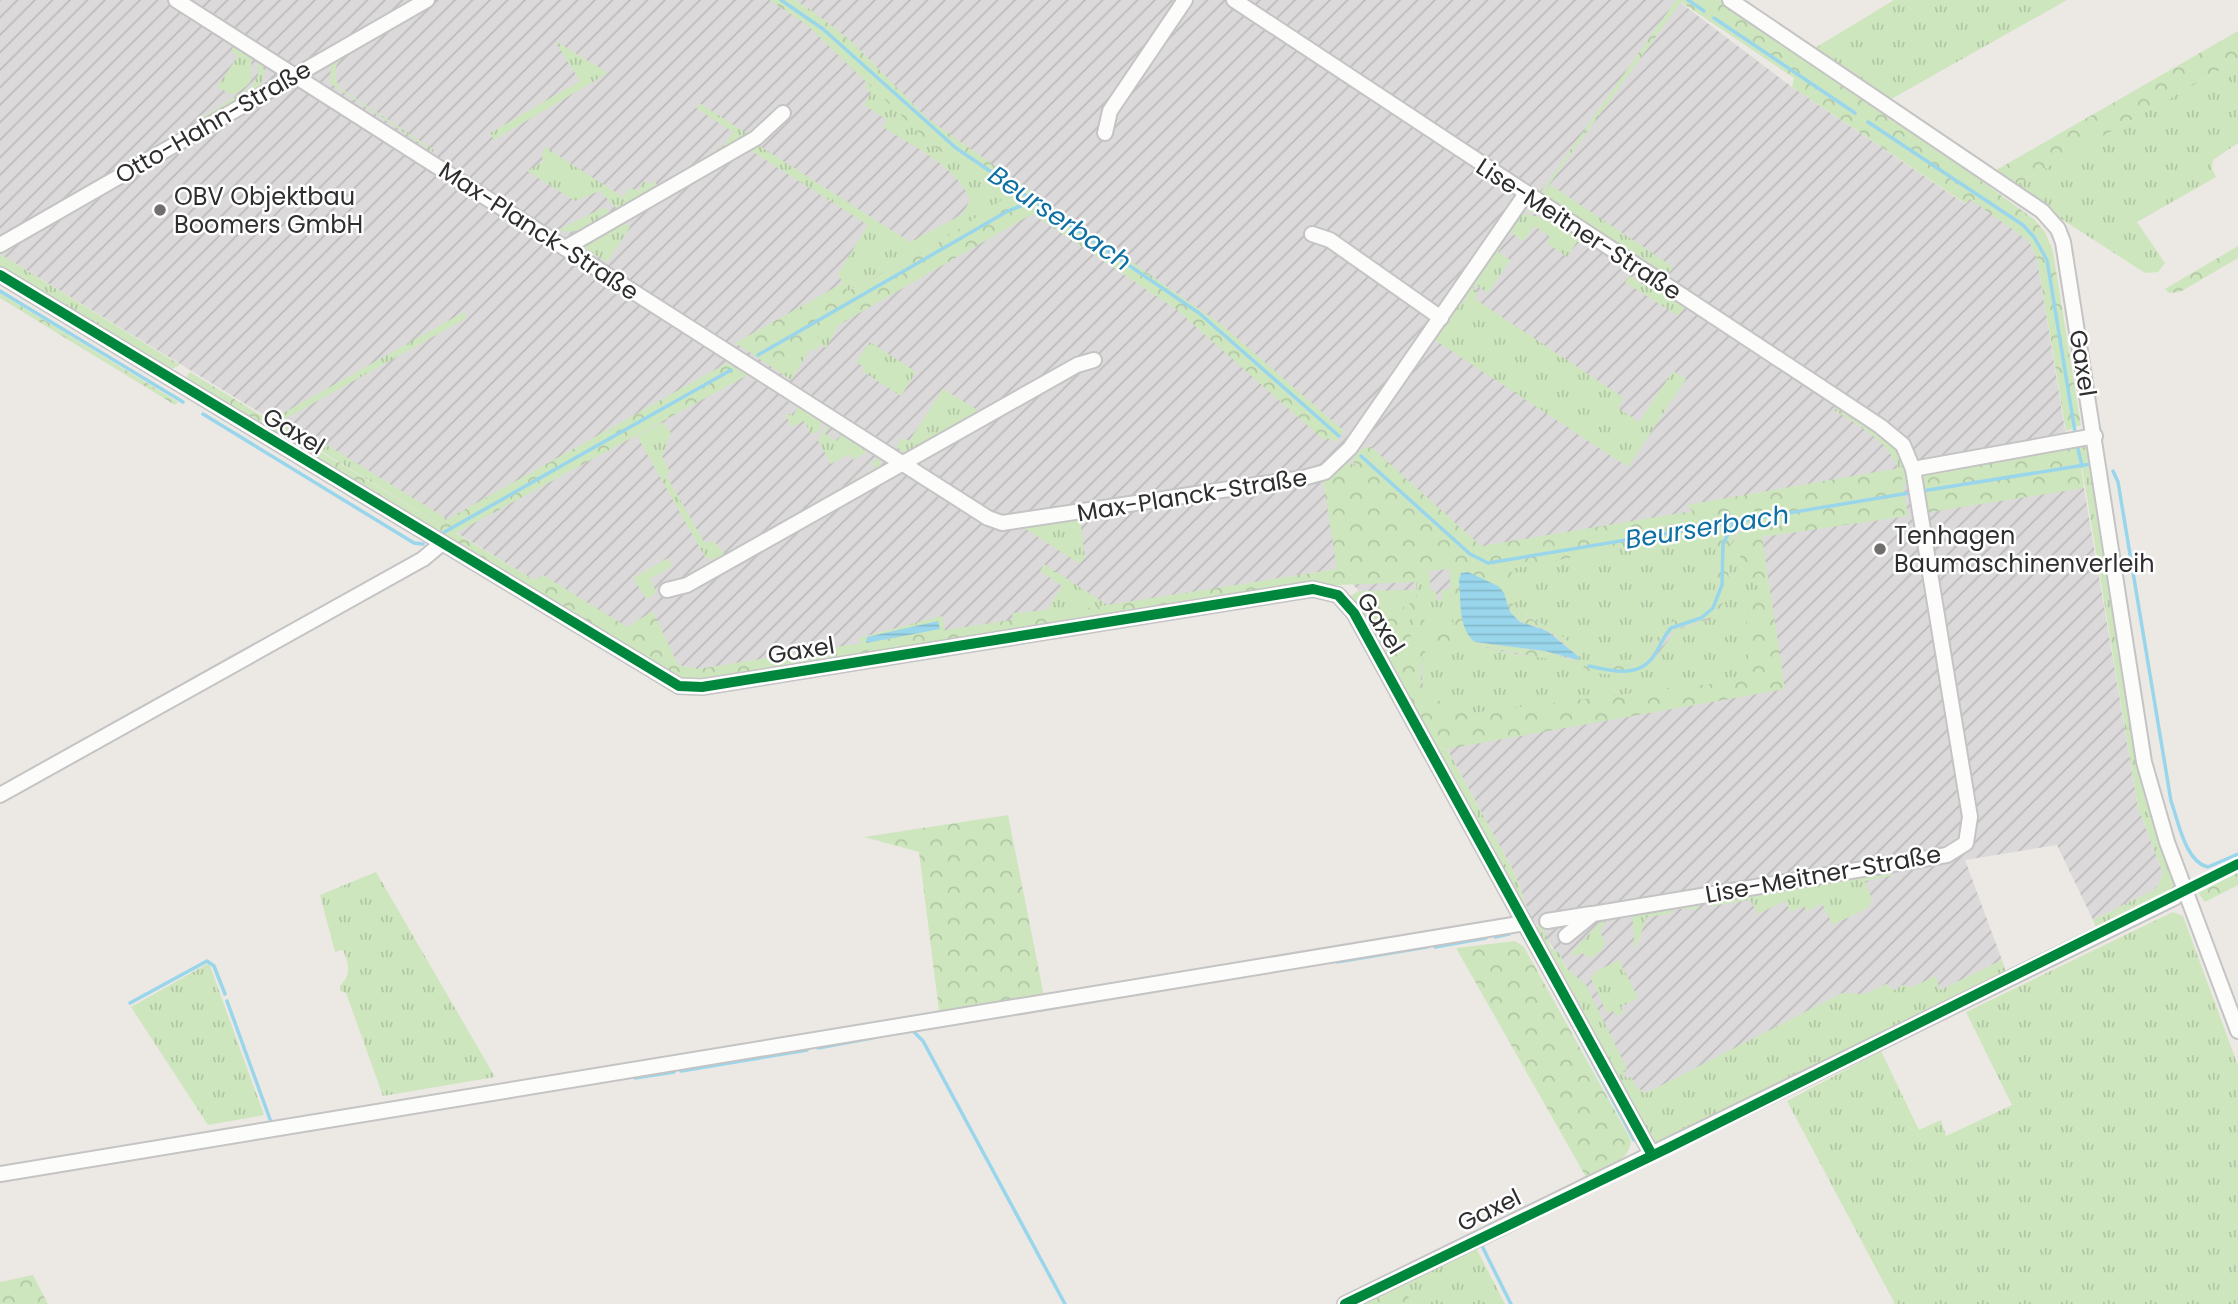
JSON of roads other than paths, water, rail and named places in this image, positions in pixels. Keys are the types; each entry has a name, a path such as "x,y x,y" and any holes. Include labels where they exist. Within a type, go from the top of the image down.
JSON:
{"street":[{"name":"Max-Planck-Straße","path":"176,0 988,518 1008,524 1316,476 1332,466 1350,448 1525,195"},
{"name":"Otto-Hahn-Straße","path":"0,245 427,0"},
{"path":"1105,133 1110,111 1185,0"},
{"name":"Lise-Meitner-Straße","path":"1234,0 1525,195 1880,426 1903,445 1914,476 1970,817 1966,843 1947,855 1547,921"},
{"name":"Gaxel","path":"1730,0 2042,211 2059,229 2095,436 2110,559 2144,762 2167,842 2238,1031"},
{"path":"565,248 756,138 783,113"},
{"path":"1312,234 1330,240 1441,318"},
{"name":"Gaxel","path":"0,275 679,686 692,687 1313,589 1326,591 1347,602 1651,1153"},
{"path":"667,590 687,585 1077,365 1094,360"},
{"path":"1914,476 2095,436"},
{"path":"0,795 423,559 441,544"},
{"name":"Gaxel","path":"1345,1304 2174,898 2185,888"},
{"name":"Lise-Meitner-Straße","path":"1566,936 1593,914"},
{"path":"0,1174 1525,923"}],"water":[{"path":"1468,572 1498,586 1504,593 1510,612 1520,622 1547,631 1579,657 1578,660 1545,651 1475,642 1466,630 1460,605 1459,580 1461,573"},
{"path":"938,621 940,629 866,643 867,637"}],"waterway":[{"name":"Beurserbach","path":"781,0 823,29 956,148 1199,313 1339,436"},
{"path":"1688,0 1704,11"},
{"path":"1714,18 1855,113"},
{"path":"1868,122 2023,225 2034,237 2047,260 2075,432"},
{"path":"758,355 1008,211 1033,201"},
{"path":"0,291 183,402"},
{"path":"441,534 731,370"},
{"path":"203,414 414,543 423,544"},
{"path":"2078,449 2082,466"},
{"name":"Beurserbach","path":"1361,456 1470,554 1488,563 1915,492"},
{"name":"Beurserbach","path":"1922,491 2091,464"},
{"name":"Beurserbach","path":"2113,471 2118,482 2171,801 2180,829 2188,849 2200,864 2208,867 2238,854"},
{"path":"1589,666 1624,671 1640,668 1653,657 1671,628 1701,618 1713,608 1722,585 1723,544 1734,523"},
{"path":"1495,937 1509,934"},
{"path":"1435,947 1486,938"},
{"path":"1337,962 1427,947"},
{"path":"130,1003 207,961 214,966 225,994"},
{"path":"1558,998 1634,1140"},
{"path":"227,1001 271,1122"},
{"path":"914,1032 923,1041 1065,1304"},
{"path":"818,1048 872,1038"},
{"path":"681,1071 807,1050"},
{"path":"635,1078 674,1072"},
{"path":"1482,1246 1511,1304"}],"place":[{"name":"OBV Objektbau Boomers GmbH","path":"160,210"},
{"name":"Tenhagen Baumaschinenverleih","path":"1880,549"}]}
